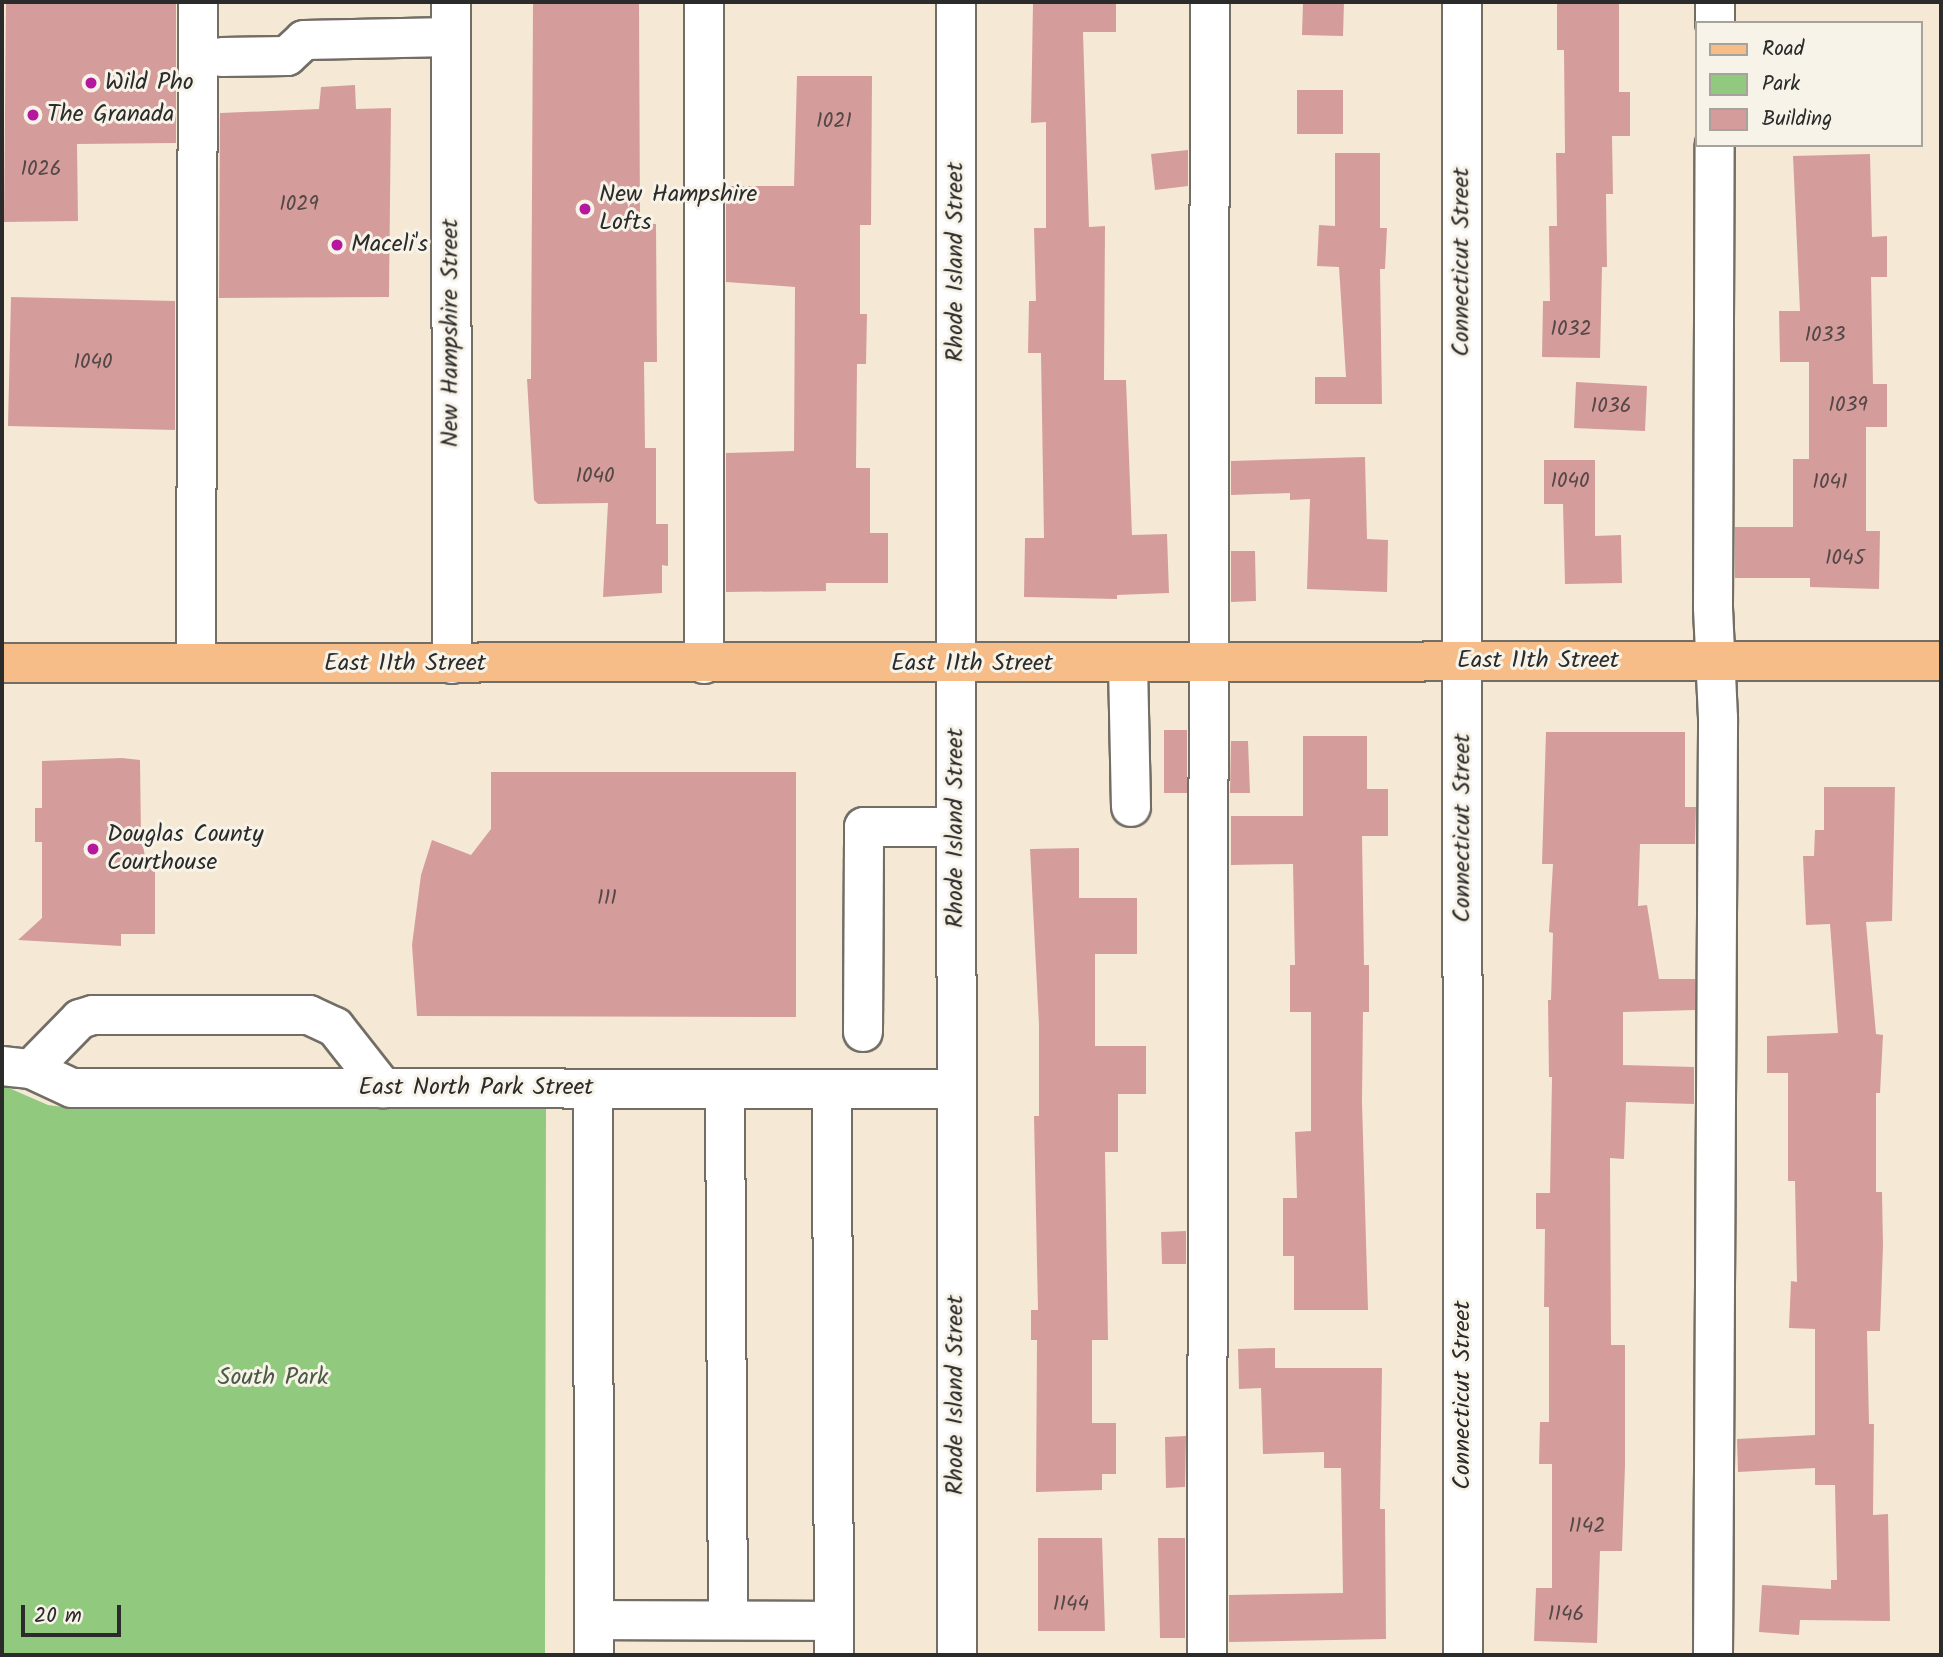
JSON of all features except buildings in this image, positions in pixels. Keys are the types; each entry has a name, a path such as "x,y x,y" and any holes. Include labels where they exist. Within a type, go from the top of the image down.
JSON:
{"main road":[{"name":"East 11th Street","path":"2,663 1128,664 1941,661"}],"street":[{"path":"196,663 198,2"},
{"path":"704,2 704,664"},
{"name":"Rhode Island Street","path":"956,2 957,1655"},
{"path":"1207,1655 1212,663 1210,2"},
{"name":"Connecticut Street","path":"1462,2 1463,1655"},
{"path":"1715,2 1715,21"},
{"path":"222,57 287,55 304,40 451,19"},
{"name":"New Hampshire Street","path":"451,19 452,664"},
{"path":"1713,1655 1715,147"},
{"path":"1128,664 1131,807"},
{"path":"863,1032 864,827 956,827"},
{"path":"16,1068 80,1019 93,1015 309,1015 335,1027 383,1088"},
{"name":"East North Park Street","path":"16,1068 72,1088 956,1089"},
{"path":"593,1089 594,1638 728,1620 834,1638 832,1089"},
{"path":"725,1089 728,1620"}],"green space":[{"name":"South Park","path":"2,1085 48,1105 63,1107 546,1107 545,1655 2,1655"}],"place":[{"name":"Wild Pho","path":"91,83"},
{"name":"The Granada","path":"33,115"},
{"name":"New Hampshire Lofts","path":"585,209"},
{"name":"Maceli's","path":"337,245"},
{"name":"Douglas County Courthouse","path":"93,849"}]}
